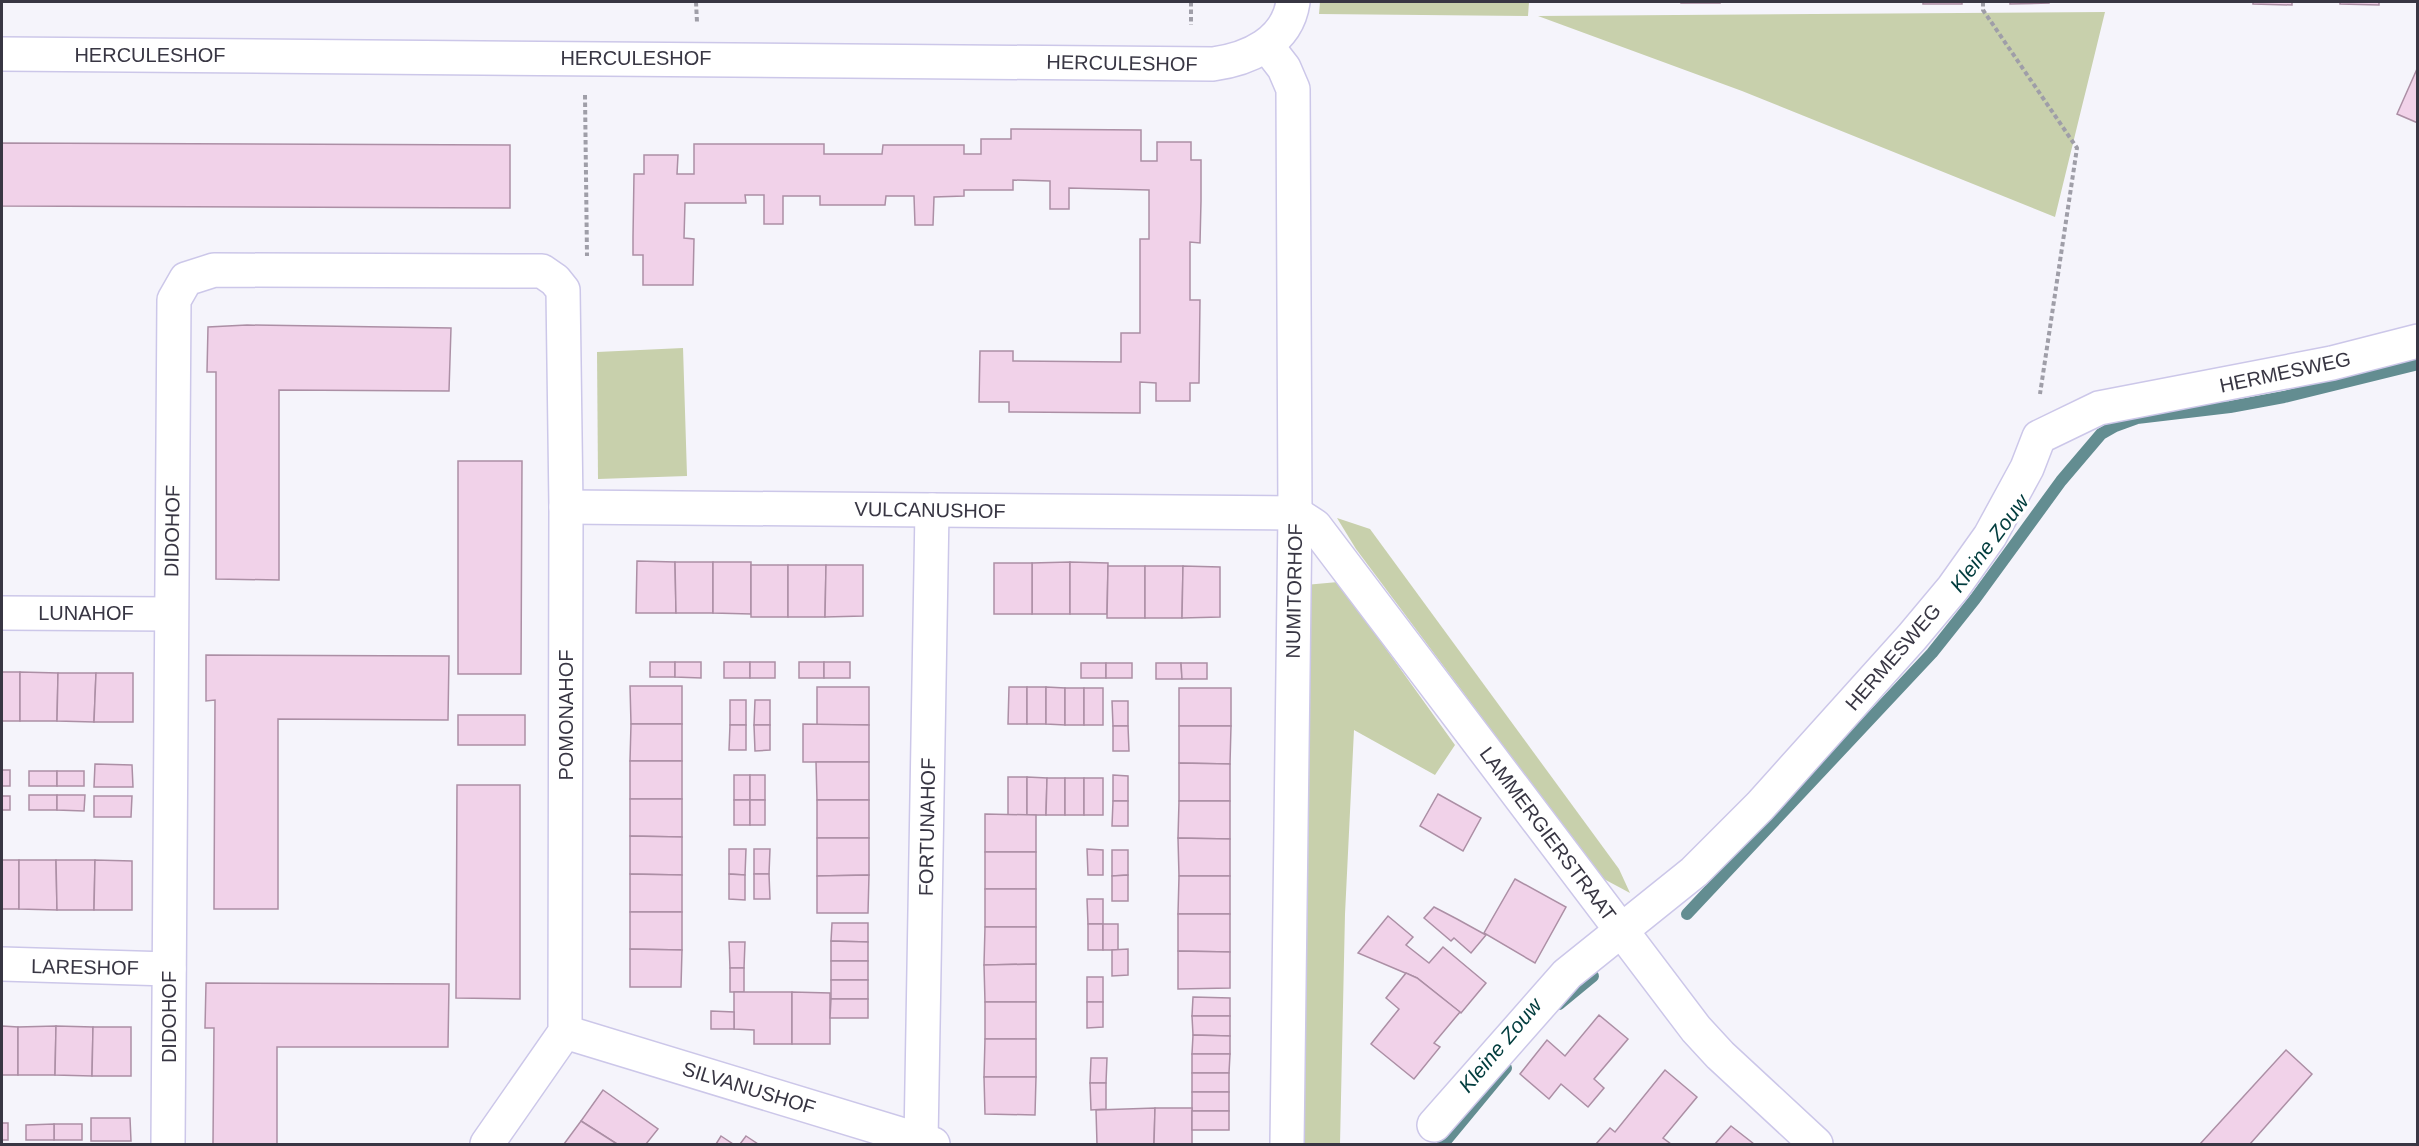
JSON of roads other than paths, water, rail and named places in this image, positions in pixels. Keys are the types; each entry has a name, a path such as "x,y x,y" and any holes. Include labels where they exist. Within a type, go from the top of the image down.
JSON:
{"street":[{"path":"1266,46 1286,21 1293,2"},
{"name":"HERCULESHOF","path":"2,54 1213,64 1243,58 1266,46"},
{"name":"NUMITORHOF","path":"1266,46 1284,68 1293,89 1295,513 1287,1144"},
{"name":"DIDOHOF","path":"168,1144 174,300 186,279 214,270 552,281"},
{"name":"POMONAHOF","path":"552,281 566,507 565,1032"},
{"name":"HERMESWEG","path":"1434,1125 1567,974 1694,872 1760,806 1947,596 1990,536 2010,501 2039,437 2086,413 2106,407 2332,363 2418,341"},
{"name":"VULCANUSHOF","path":"566,507 1295,513"},
{"name":"FORTUNAHOF","path":"924,1143 932,510"},
{"name":"LAMMERGIERSTRAAT","path":"1295,513 1315,526 1696,1029 1720,1055 1816,1144"},
{"name":"LUNAHOF","path":"2,613 171,614"},
{"name":"LARESHOF","path":"2,964 169,969"},
{"path":"487,1144 565,1032"},
{"name":"SILVANUSHOF","path":"565,1032 924,1143"}],"waterway":[{"name":"Kleine Zouw","path":"1687,914 1932,653 1975,599 2061,481 2101,434 2137,418 2230,407 2284,397 2418,364"},
{"name":"Kleine Zouw","path":"1559,1004 1593,976"},
{"name":"Kleine Zouw","path":"1443,1144 1506,1068"}]}
